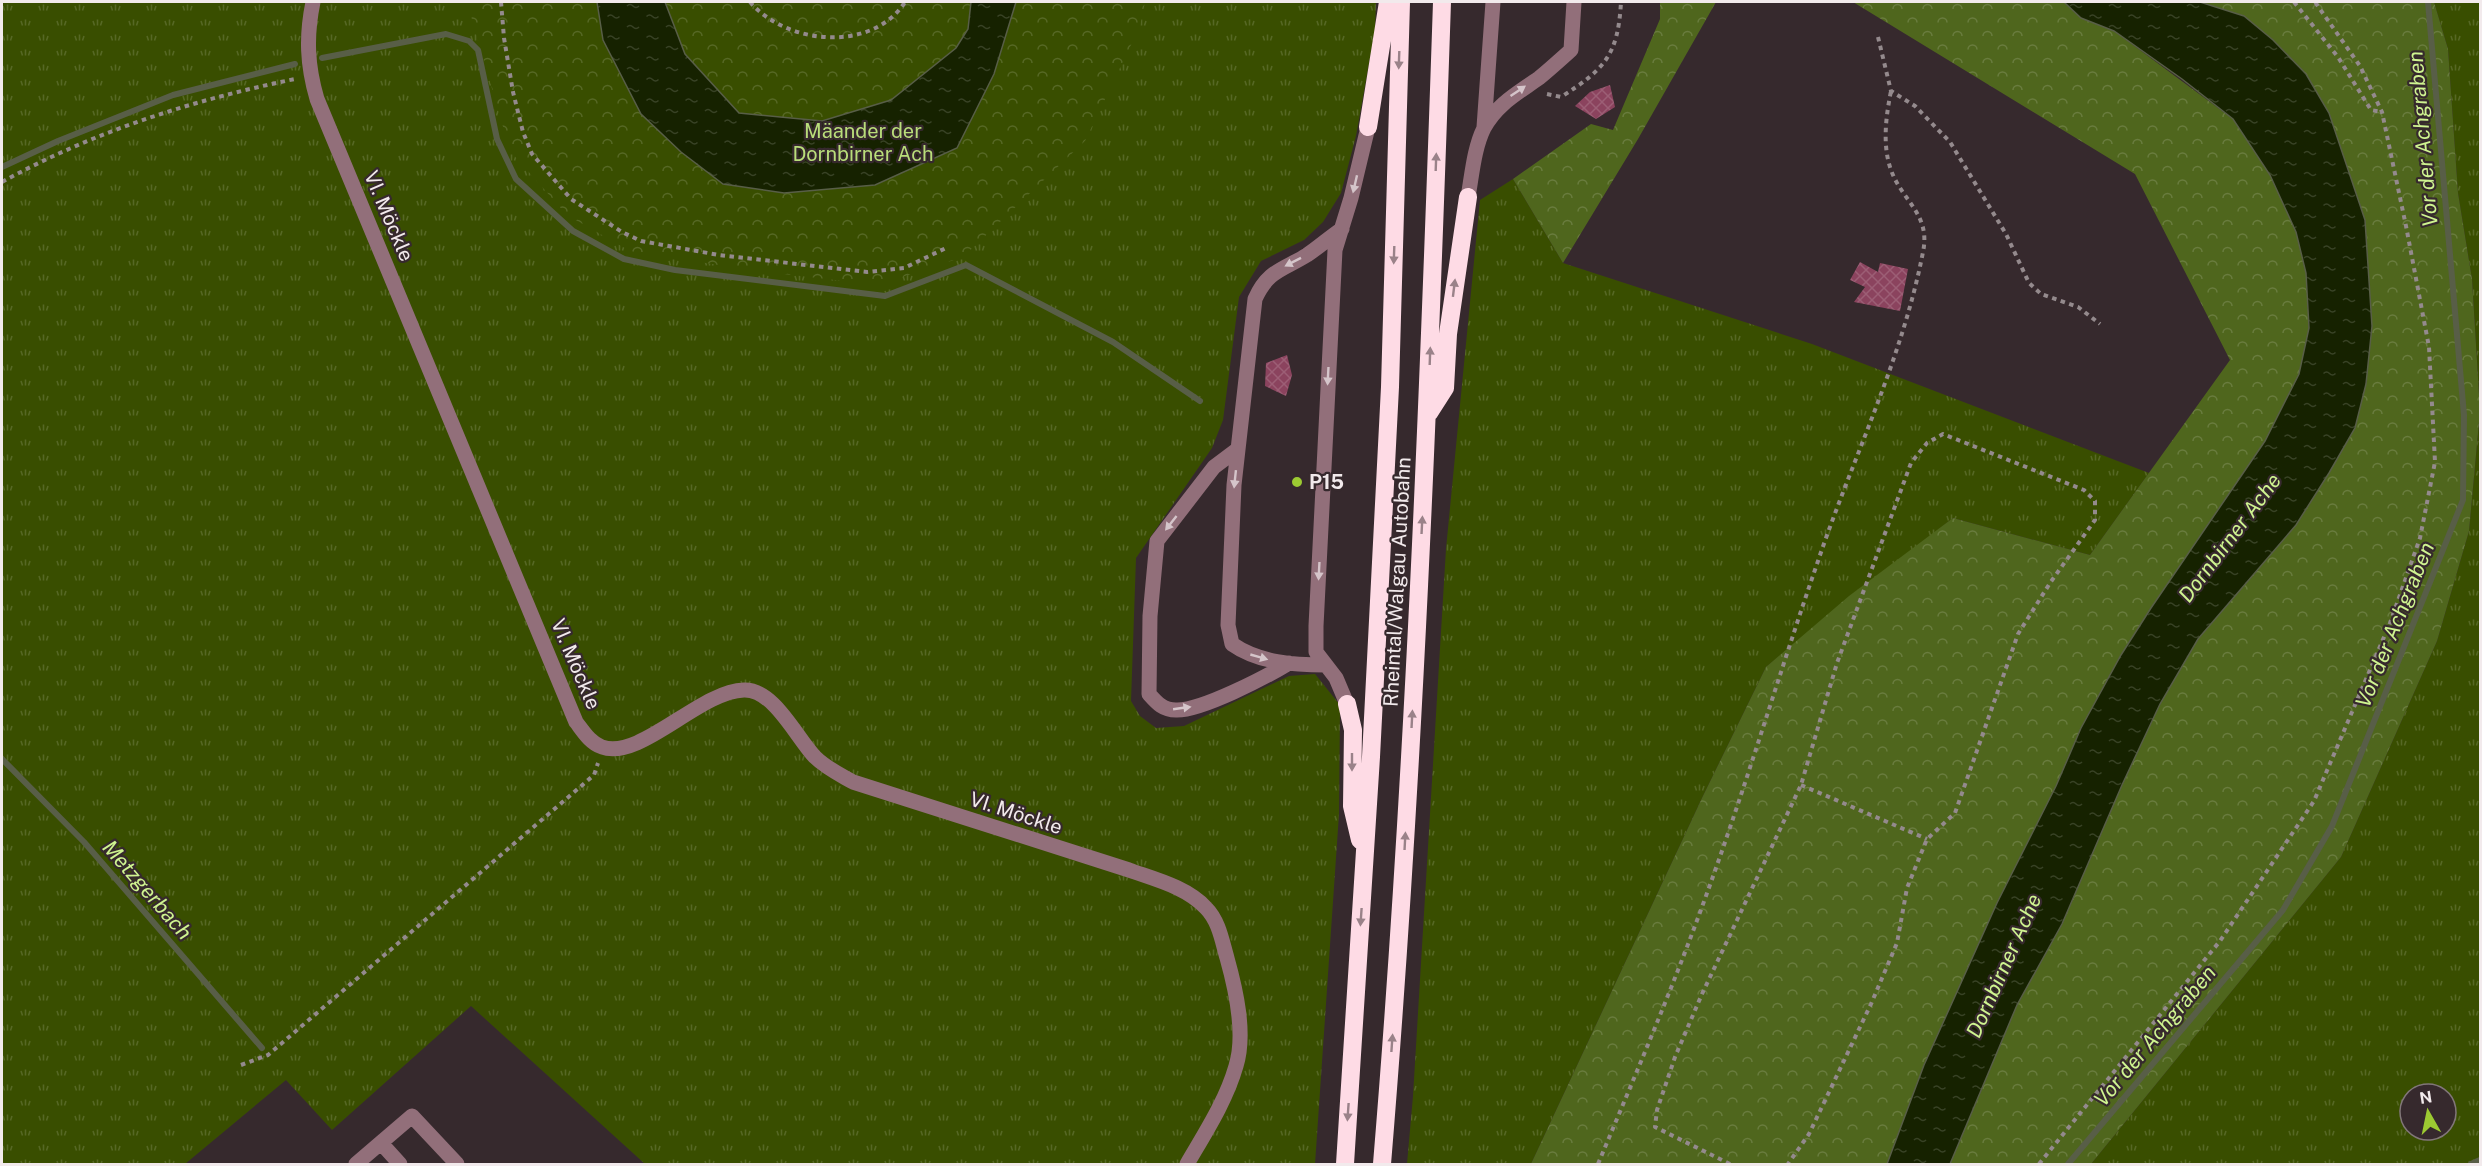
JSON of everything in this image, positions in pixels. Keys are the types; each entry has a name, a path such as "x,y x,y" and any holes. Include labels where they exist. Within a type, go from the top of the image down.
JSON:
{"highway":[{"path":"1368,127 1388,2"},
{"name":"Rheintal/Walgau Autobahn","path":"1345,1164 1365,859 1390,387 1401,2"},
{"name":"Rheintal/Walgau Autobahn","path":"1382,1164 1402,899 1428,415 1442,2"},
{"path":"1428,415 1445,388 1448,334 1468,197"},
{"path":"1347,704 1353,730 1352,806 1365,859"}],"street":[{"name":"VI. Möckle","path":"313,2 308,27 307,50 316,99 576,722 589,739 603,747 620,747 636,744 717,696 744,690 764,694 815,756 831,770 853,782 1162,882 1194,897 1207,908 1217,923 1231,974 1240,1022 1237,1064 1224,1098 1187,1164"},
{"path":"1468,197 1484,130 1493,2"},
{"path":"1484,130 1496,111 1510,97 1572,50 1574,2"},
{"path":"1347,704 1336,678 1316,652 1316,626 1335,250 1368,127"},
{"path":"1326,665 1289,663 1245,653 1232,644 1228,625 1234,485 1256,299 1262,283 1277,270 1307,255 1342,229"},
{"path":"1238,449 1214,467 1157,541 1150,616 1149,694 1159,706 1177,710 1212,701 1268,676 1289,663"},
{"path":"356,1164 412,1116 457,1164"},
{"path":"381,1143 400,1164"}],"path":[{"path":"501,2 513,92 523,132 532,154 571,199 622,232 641,241 720,255 867,272 904,268 946,248"},
{"path":"750,2 775,21 794,30 817,37 834,37 856,35 882,26 898,13 905,2"},
{"path":"1530,83 1537,92 1562,97 1589,79 1601,68 1613,48 1620,21 1621,2"},
{"path":"2294,2 2338,57 2371,110 2382,112"},
{"path":"2038,1164 2220,941 2314,801 2390,623 2420,538 2435,462 2428,347 2382,112 2360,66 2315,2"},
{"path":"1598,1164 1684,956 1711,882 1818,560 1851,468 1877,409 1913,301 1924,247 1924,227 1891,171 1885,122 1891,91 1878,37"},
{"path":"2,182 70,147 151,116 242,91 310,76"},
{"path":"1891,91 1915,106 1950,142 2006,234 2029,283 2042,294 2078,307 2100,324"},
{"path":"1730,1164 1655,1127 1657,1110 1675,1057 1702,994 1801,785 1841,652 1911,463 1927,443 1943,434 2084,490 2094,501 2095,520 2050,583 2018,634 1955,813 1927,839 1907,888 1897,943 1880,984 1809,1134 1788,1164"},
{"path":"241,1065 268,1055 594,776 603,747"},
{"path":"1801,785 1927,839"}],"green space":[{"path":"2,2 1376,2 1375,30 1356,136 1341,193 1323,222 1304,240 1261,261 1239,297 1223,420 1212,448 1136,558 1131,701 1140,716 1156,728 1184,726 1289,676 1315,674 1340,705 1339,814 1315,1164 645,1164 471,1006 332,1130 286,1080 185,1164 2,1164"},
{"name":"Mäander der Dornbirner Ach","path":"467,2 1145,2 1140,26 1085,141 963,257 878,285 750,270 630,251 567,215 510,151"},
{"path":"1660,2 1716,2 1638,139 1563,263 1513,179 1591,124 1613,130 1660,19"},
{"path":"1853,2 2075,2 2233,119 2270,175 2296,232 2306,273 2309,328 2299,374 2265,441 2151,608 2121,655 2081,728 2056,786 1997,903 1924,1065 1887,1164 1531,1164 1702,798 1766,667 1849,596 1953,518 2090,555 2230,360 2135,174"},
{"path":"2200,2 2434,2 2448,49 2458,193 2472,279 2480,411 2469,531 2437,641 2341,857 2091,1164 1950,1164 2017,1005 2062,924 2160,704 2198,639 2296,525 2355,428 2372,326 2365,220 2329,113 2306,74 2273,40 2244,16"},
{"path":"2434,2 2480,2 2480,411 2472,279 2458,193 2448,49"},
{"path":"1513,179 1563,263 1812,344 2149,473 2090,555 1953,518 1766,667 1702,798 1531,1164 1407,1164 1446,549 1480,200"},
{"path":"2480,411 2480,1164 2091,1164 2341,857 2437,641 2469,531"}],"water":[{"path":"597,2 665,2 685,54 739,113 822,121 891,100 956,48 968,29 971,2 1016,2 994,74 957,148 875,185 784,193 723,184 681,152 641,114 603,40"},
{"name":"Dornbirner Ache","path":"2064,2 2200,2 2244,16 2273,40 2306,74 2329,113 2365,220 2372,326 2366,384 2355,428 2296,525 2198,639 2160,704 2062,924 2017,1005 1950,1164 1887,1164 1924,1065 1997,903 2056,786 2081,728 2121,655 2151,608 2265,441 2299,374 2309,328 2306,273 2296,232 2270,175 2233,119 2182,79 2114,31 2081,18"}],"building":[{"path":"1610,85 1615,107 1596,119 1575,106 1590,92"},
{"path":"1860,262 1878,272 1880,263 1908,269 1900,311 1854,302 1865,287 1850,280"},
{"path":"1287,355 1292,375 1286,396 1265,386 1266,363"}],"waterway":[{"name":"Vor der Achgraben","path":"2068,1164 2283,910 2332,826 2463,500 2464,415 2428,2"},
{"path":"322,58 446,34 469,41 478,50 497,139 516,179 573,231 624,259 675,270 885,296 966,265 1113,342 1200,401"},
{"path":"2,167 58,141 173,95 295,64"},
{"name":"Metzgerbach","path":"2,759 84,842 262,1048"},
{"path":"2471,1164 2480,1160"}],"place":[{"name":"P15","path":"1297,482"}]}
